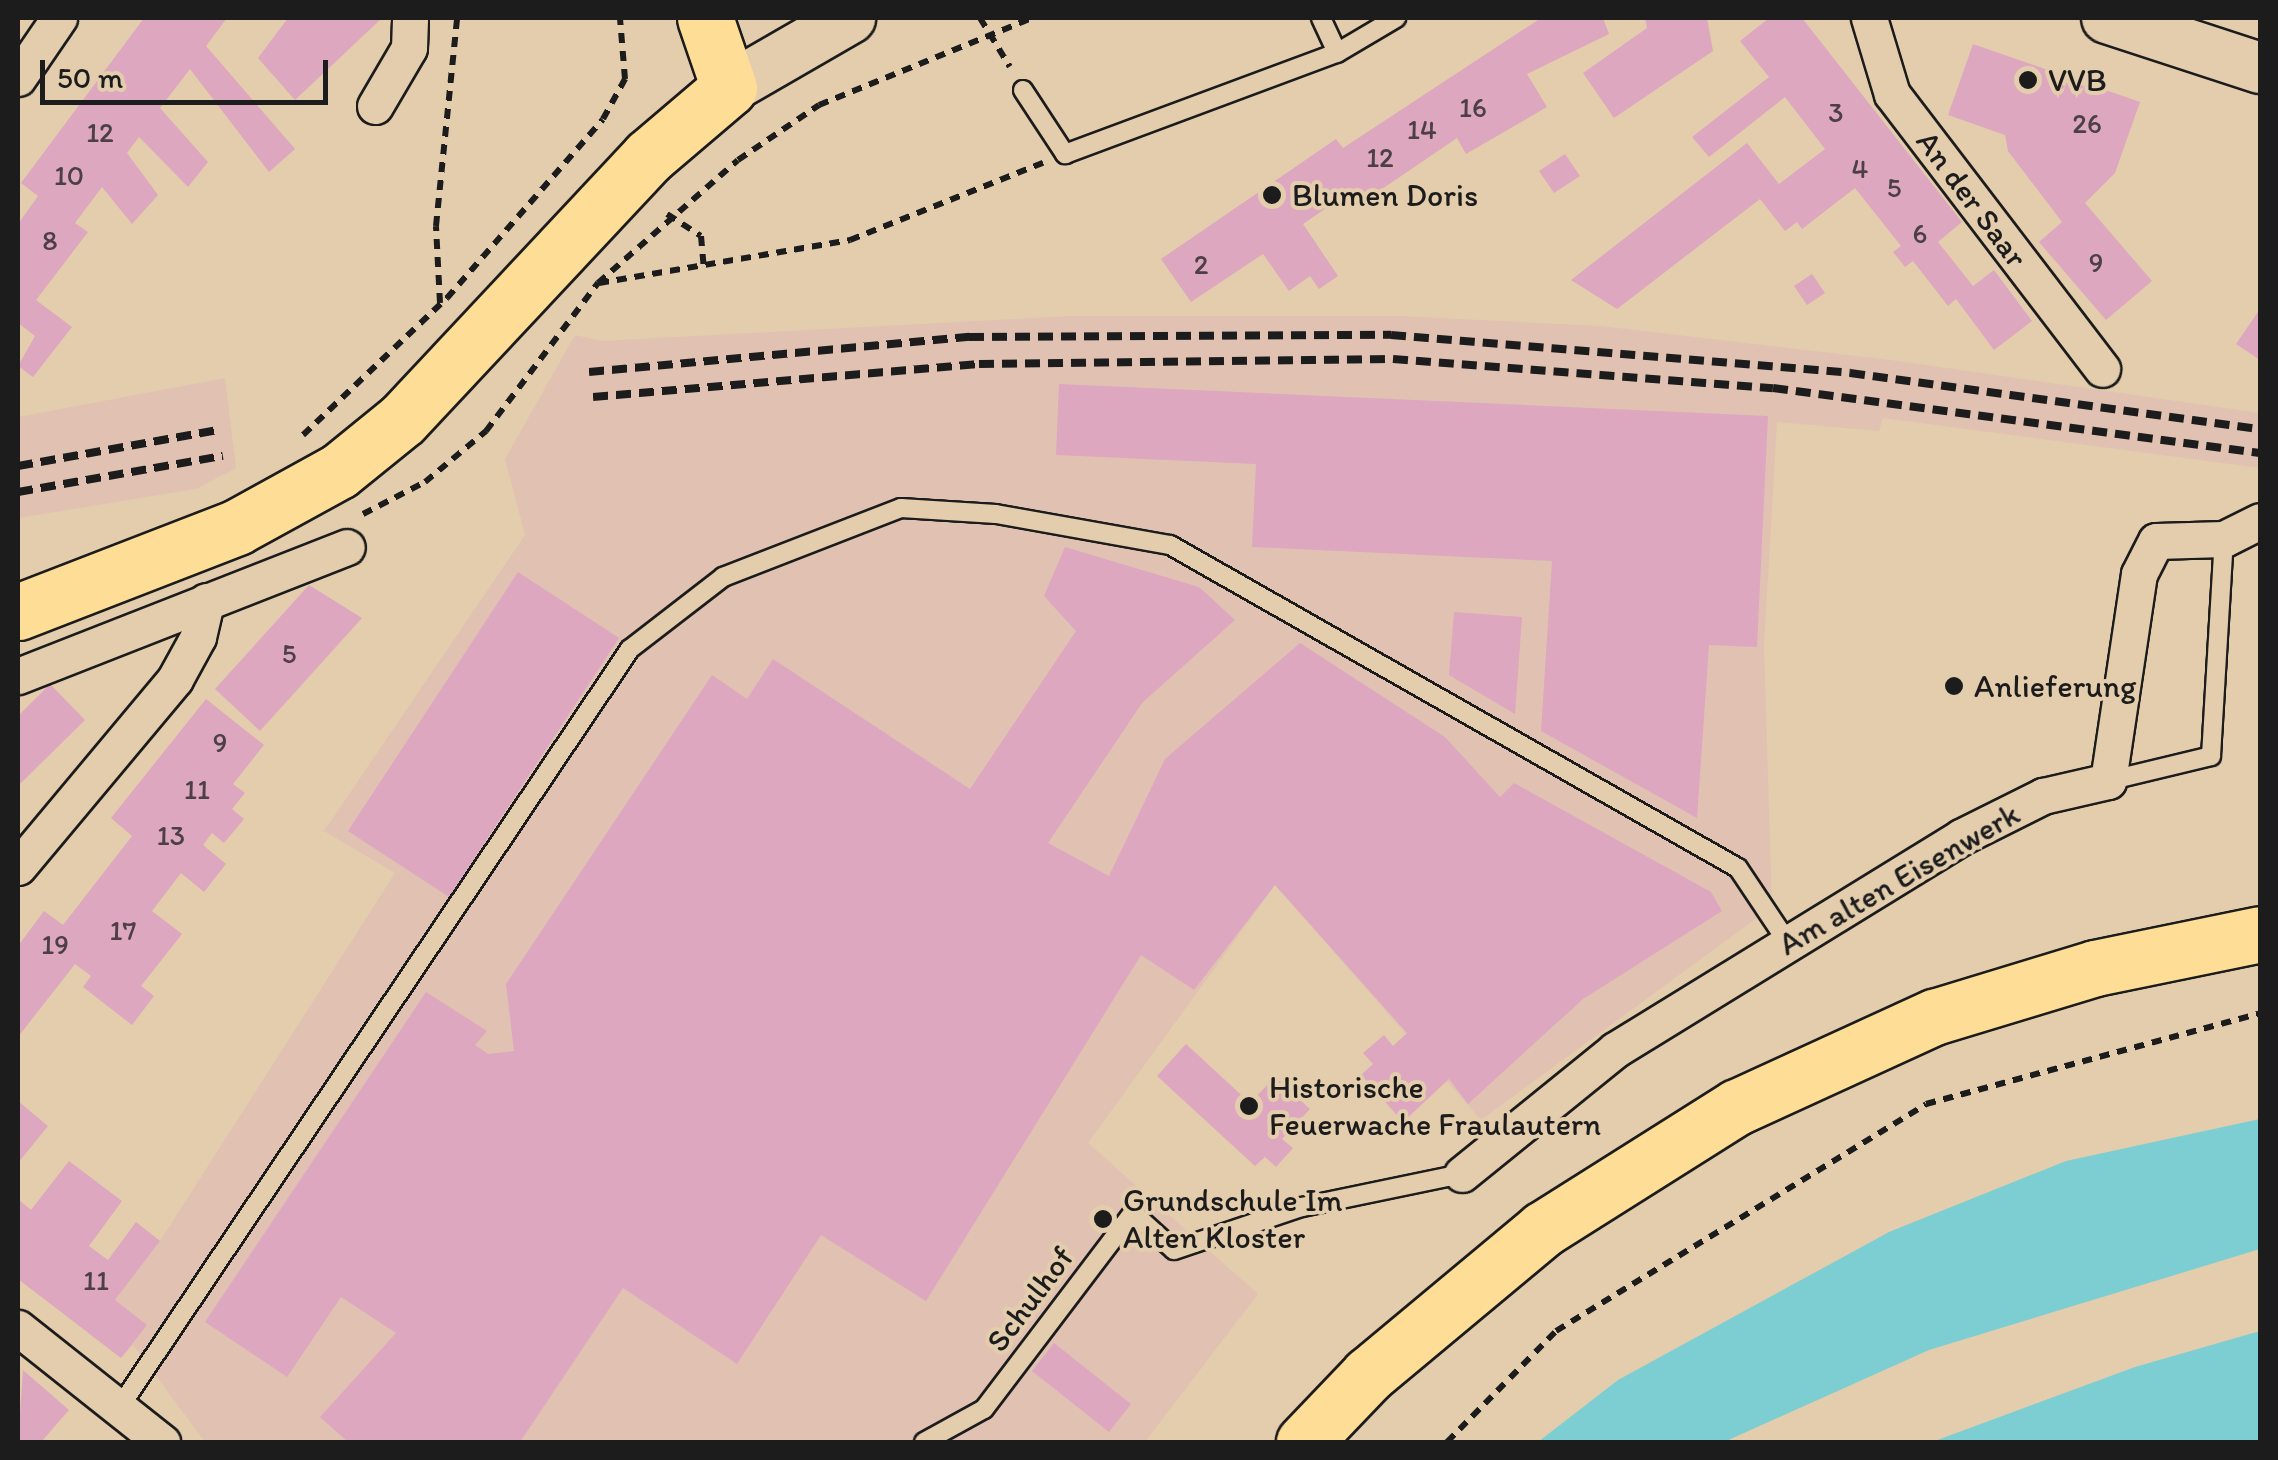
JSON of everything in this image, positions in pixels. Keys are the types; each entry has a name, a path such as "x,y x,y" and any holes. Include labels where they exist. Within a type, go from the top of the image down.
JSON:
{"main road":[{"path":"18,612 252,520 338,471 403,419 648,158 730,88 704,18"},
{"path":"1304,1442 1368,1375 1543,1229 1737,1107 1934,1017 2095,968 2260,934"}],"street":[{"path":"18,78 59,18"},
{"path":"375,106 409,48 410,18"},
{"path":"730,88 850,18"},
{"name":"An der Saar","path":"1869,18 1892,94 2102,369"},
{"path":"2108,18 2184,29 2244,47"},
{"path":"2108,781 2139,574 2156,541 2224,539 2260,520"},
{"path":"18,676 206,601 353,532"},
{"path":"18,867 175,679 198,637 206,601"},
{"name":"Am alten Eisenwerk","path":"1462,1174 1615,1050 1788,943 2043,796 2108,781"},
{"path":"18,1328 162,1442"}],"lane":[{"path":"1321,18 1337,53"},
{"path":"1023,90 1065,154 1337,53 1396,18"},
{"path":"118,1408 630,648 723,578 902,508 996,514 1170,545 1656,816 1738,868 1788,943"},
{"path":"2108,781 2212,756 2224,539"},
{"name":"Schulhof","path":"924,1442 984,1409 1133,1213 1174,1250 1302,1207 1462,1174"}],"path":[{"path":"440,304 436,226 457,18"},
{"path":"289,446 440,304 586,144 625,79 620,18"},
{"path":"980,18 1023,90"},
{"path":"353,532 425,482 486,431 598,284 666,214 819,105 990,31 1032,18"},
{"path":"598,284 850,240 1065,154"},
{"path":"666,214 702,236 704,268"},
{"path":"1447,1442 1556,1331 1926,1104 2260,1013"}],"shaded area":[{"path":"1069,316 1400,316 1601,326 1891,360 2260,413 2260,468 1883,418 1879,431 1777,422 1764,646 1772,907 1481,1120 1275,885 1088,1143 1258,1294 1145,1442 205,1442 133,1345 121,1358 89,1334 160,1241 395,873 324,831 525,535 505,459 575,335 602,341"},
{"path":"225,378 236,468 196,489 18,518 18,417"}],"water":[{"path":"2260,1119 2260,1249 1929,1350 1724,1442 1538,1442 1618,1380 1889,1232 2066,1161"},
{"path":"2260,1331 2260,1442 1932,1442 2135,1367"}],"building":[{"path":"144,18 227,18 206,46 295,149 269,172 190,69 160,108 208,162 188,187 139,137 127,153 158,195 132,224 102,187 75,223 88,232 36,300 72,327 33,377 18,366 35,336 18,323 18,224 38,196 21,183"},
{"path":"288,18 382,18 295,100 258,58"},
{"path":"1541,18 1603,18 1609,34 1527,74 1547,107 1466,154 1457,138 1357,206 1352,199 1336,210 1332,204 1303,224 1338,276 1319,289 1310,276 1289,291 1263,254 1191,302 1161,259 1336,139 1343,148"},
{"path":"1645,18 1707,18 1713,51 1614,118 1583,73 1647,28"},
{"path":"1769,18 1802,18 1962,222 1938,242 1973,286 1994,270 2032,321 1994,350 1956,299 1948,306 1913,261 1905,267 1893,252 1901,246 1855,188 1802,229 1797,222 1785,231 1760,199 1617,309 1571,280 1747,143 1779,184 1825,149 1785,97 1709,157 1692,137 1769,77 1740,41"},
{"path":"1973,44 2140,102 2115,173 2085,203 2152,281 2106,320 2039,242 2062,222 2008,151 2005,135 1948,115"},
{"path":"1565,154 1580,176 1554,193 1539,171"},
{"path":"1812,274 1825,293 1807,305 1794,286"},
{"path":"2260,309 2260,360 2236,344"},
{"path":"1059,384 1768,416 1757,647 1709,645 1697,818 1541,731 1552,561 1252,547 1256,464 1056,455"},
{"path":"1065,547 1199,587 1235,620 1142,703 1048,843 1109,876 1165,759 1300,643 1445,737 1500,797 1514,783 1711,892 1722,911 1583,999 1468,1104 1449,1079 1403,1122 1361,1075 1373,1064 1363,1053 1384,1035 1393,1046 1407,1033 1275,885 1194,990 1141,955 926,1301 821,1235 737,1364 623,1288 520,1442 348,1442 320,1417 396,1333 341,1297 287,1377 205,1322 426,992 487,1031 475,1045 488,1054 514,1051 506,984 712,675 747,699 773,659 970,789 1076,631 1044,596"},
{"path":"518,572 619,638 449,897 348,831"},
{"path":"309,585 362,618 260,731 215,689"},
{"path":"1454,612 1522,617 1515,714 1449,675"},
{"path":"50,684 85,720 18,786 18,716"},
{"path":"206,699 264,745 233,784 245,793 232,809 244,819 224,843 212,833 203,845 226,864 204,892 181,873 152,911 182,934 141,986 154,996 132,1025 83,987 91,976 75,964 18,1037 18,946 44,911 63,925 132,836 111,818"},
{"name":"Historische Feuerwache Fraulautern","path":"1186,1044 1250,1103 1275,1077 1310,1109 1282,1139 1293,1148 1276,1167 1265,1157 1255,1166 1157,1076"},
{"path":"18,1101 48,1126 18,1163"},
{"path":"69,1161 122,1201 89,1246 108,1260 136,1222 160,1241 115,1300 147,1325 121,1358 18,1279 18,1199 31,1210"},
{"path":"1054,1343 1131,1404 1109,1432 1032,1371"},
{"path":"23,1370 69,1410 41,1442 18,1442"}],"railway":[{"path":"589,372 969,337 1391,335 1850,373 2260,429"},
{"path":"593,397 979,364 1393,359 1773,388 2260,453"},
{"path":"18,466 218,430"},
{"path":"18,492 223,456"}],"place":[{"name":"VVB","path":"2028,80"},
{"name":"Blumen Doris","path":"1272,195"},
{"name":"Anlieferung","path":"1954,686"},
{"name":"Historische Feuerwache Fraulautern","path":"1249,1106"},
{"name":"Grundschule Im Alten Kloster","path":"1103,1219"}]}
